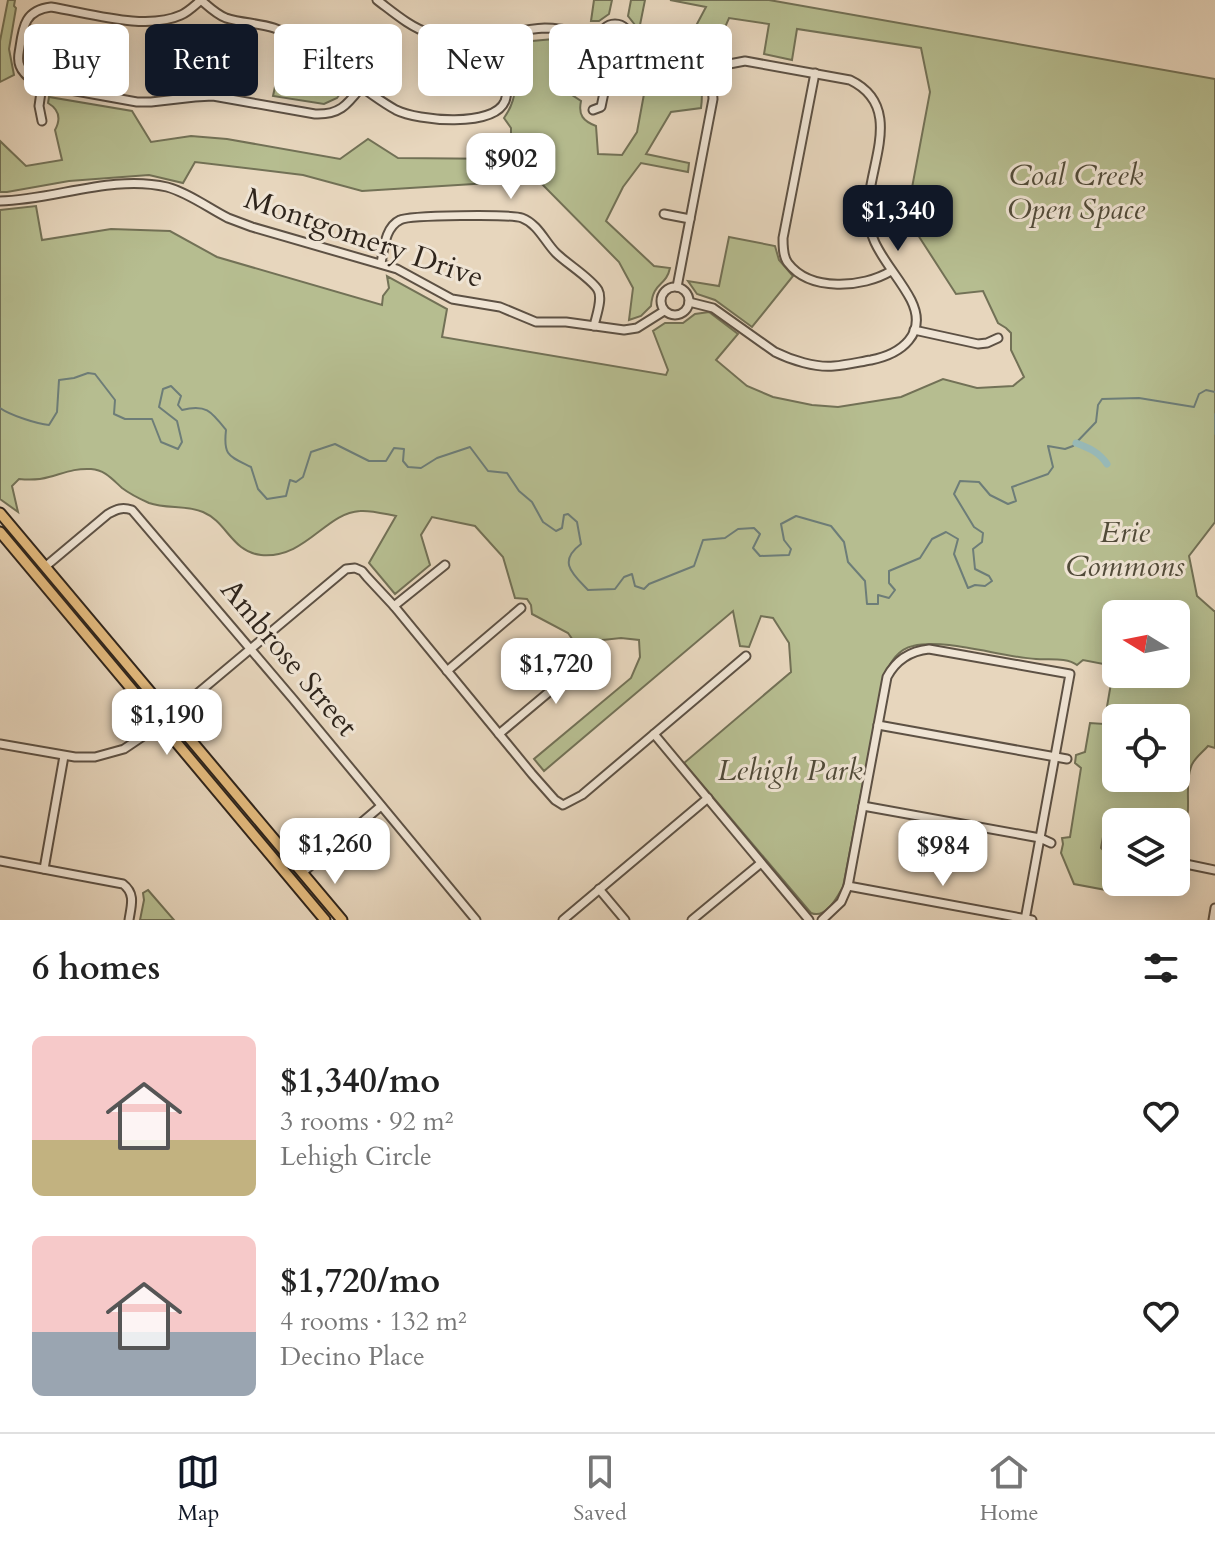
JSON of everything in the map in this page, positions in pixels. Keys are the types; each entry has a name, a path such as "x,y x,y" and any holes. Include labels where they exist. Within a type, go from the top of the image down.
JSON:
{"main road":[{"path":"0,513 342,920"},
{"path":"0,532 325,920"}],"street":[{"path":"24,73 18,59 23,25 36,11 51,7 141,23 172,19 201,0 228,19 274,28"},
{"path":"377,0 418,28"},
{"path":"689,302 713,308 786,358 824,366 893,354 908,341 914,330 915,311 910,299 876,246 868,221 881,123 877,103 871,94 850,80 745,61 732,63"},
{"path":"815,73 783,238 787,262 815,280 837,285 874,279 891,271"},
{"path":"40,96 42,121"},
{"path":"103,96 137,102 213,96 324,114 340,110 354,96"},
{"path":"376,96 394,109 419,117 476,119 490,116 503,105 506,96"},
{"path":"593,110 601,107 603,96"},
{"path":"677,287 713,96"},
{"name":"Montgomery Drive","path":"0,201 110,186 160,186 181,193 229,219 381,263 452,299 500,307 536,322 566,322 624,330 637,328 664,311"},
{"path":"664,214 691,217"},
{"path":"381,263 388,233 401,219 522,218 535,227 554,251 597,287 599,297 594,326"},
{"path":"677,287 685,290 689,302 685,311 672,315 664,311 661,296 667,289 677,287"},
{"path":"914,330 978,344 998,338"},
{"name":"Ambrose Street","path":"46,566 108,514 116,509 132,510 476,920"},
{"path":"394,606 445,565"},
{"path":"0,744 64,756 95,757 124,749 218,678 346,569 362,571 555,800 563,805 582,795 746,656"},
{"path":"447,671 521,608"},
{"path":"822,920 841,902 848,886 887,677 892,667 918,650 929,649 1070,674 1027,920 848,886"},
{"path":"499,734 580,666 586,655"},
{"path":"878,725 1067,759"},
{"path":"654,734 809,920"},
{"path":"44,869 64,756"},
{"path":"563,920 708,798"},
{"path":"302,873 381,806"},
{"path":"863,806 1040,838 1051,843"},
{"path":"0,861 123,884 129,888 132,897 129,920"},
{"path":"692,920 761,863"},
{"path":"1190,865 1215,870"},
{"path":"599,889 625,920"},
{"path":"1213,920 1215,908"}],"green space":[{"path":"8,0 15,0 16,8 9,49 14,75 0,82 0,41"},
{"path":"594,0 612,0 609,14 599,21 591,21"},
{"path":"631,0 645,0 640,24 634,24 628,16"},
{"name":"Coal Creek Open Space","path":"670,0 769,0 1215,79 1215,522 1189,556 1197,596 1215,611 1215,748 1208,746 1190,770 1190,704 1107,704 1110,688 1190,688 1190,600 1102,600 1102,664 1083,660 1077,665 1063,660 1022,658 941,644 908,648 899,653 884,675 843,887 826,911 816,914 811,913 684,763 791,672 789,643 773,618 761,616 749,647 740,646 733,611 544,771 534,759 631,678 640,657 639,640 621,638 575,643 568,633 532,614 527,599 515,598 503,557 475,526 432,517 421,535 430,565 395,594 369,563 396,516 364,511 348,514 291,550 261,555 251,553 236,543 203,512 149,503 96,470 75,470 45,478 19,479 12,486 18,512 0,499 0,210 36,206 42,240 111,229 170,231 217,257 382,305 383,296 389,288 387,276 447,309 442,337 666,375 668,370 653,331 665,323 683,323 695,314 709,312 738,334 716,360 747,386 773,397 812,405 838,407 901,397 943,379 977,388 1013,386 1024,377 1011,350 1011,333 998,323 983,291 956,294 916,232 911,193 930,92 921,48 797,29 792,60 764,54 769,24 729,18 726,24 697,24 706,7"},
{"path":"549,39 549,96 574,96 581,101 582,117 596,126 598,154 622,155 637,132 644,96 702,96 701,108 671,112 646,154 689,163 688,172 641,163 623,187 606,221 654,266 670,268 654,292 651,306 641,316 629,320 633,288 619,262 538,180 362,191 303,175 195,162 183,183 149,175 69,181 0,192 0,141 26,166 62,160 55,130 58,115 48,103 49,97 132,111 151,142 191,136 227,139 340,159 368,139 398,158 511,159 511,128 504,118 514,96 533,96 533,41"},
{"path":"274,91 274,96 338,96 324,104 273,96"},
{"path":"729,237 775,246 779,260 793,276 752,327 715,300 697,294 688,281 719,286"},
{"name":"Coal Creek Open Space","path":"1090,723 1102,724 1102,792 1188,792 1188,808 1102,808 1102,889 1074,884 1061,853 1062,838 1070,837 1081,768 1075,763 1076,755 1085,752"},
{"path":"148,890 174,920 140,920 143,893"}],"waterway":[{"path":"0,408 24,419 49,425 57,412 59,380 95,374 115,400 114,414 125,419 152,419 161,442 178,449 182,442 177,421 159,407 163,389 171,386 181,396 178,405 182,410 203,409 221,423 226,430 229,454 251,467 258,489 267,499 286,496 290,480 296,482 303,477 311,452 335,444 369,461 386,461 394,448 404,449 403,461 408,467 421,468 437,458 470,447 488,471 507,473 519,491 532,502 543,522 556,531 562,528 564,515 568,514 577,522 581,544 574,550 569,562 573,573 588,590 615,589 624,577 632,574 635,586 644,589 649,584 694,566 703,540 725,538 738,529 754,528 760,534 753,548 760,556 789,555 791,549 784,540 781,524 796,516 831,526 844,542 848,562 865,581 867,604 878,604 878,595 889,598 895,590 889,583 889,571 920,558 932,539 946,532 958,539 954,554 968,588 985,586 992,581 975,569 973,549 982,542 983,533 974,527 954,494 960,481 979,482 990,495 1008,504 1016,501 1012,487 1048,474 1053,467 1048,446 1065,449 1073,446 1096,422 1102,399 1139,398 1194,407 1199,394 1206,390 1215,392"},
{"path":"1215,414 1215,434"},
{"path":"1076,443 1097,453 1107,464"}],"park label":[{"name":"Erie Commons","path":"1125,549"},
{"name":"Lehigh Park","path":"790,770"}]}
